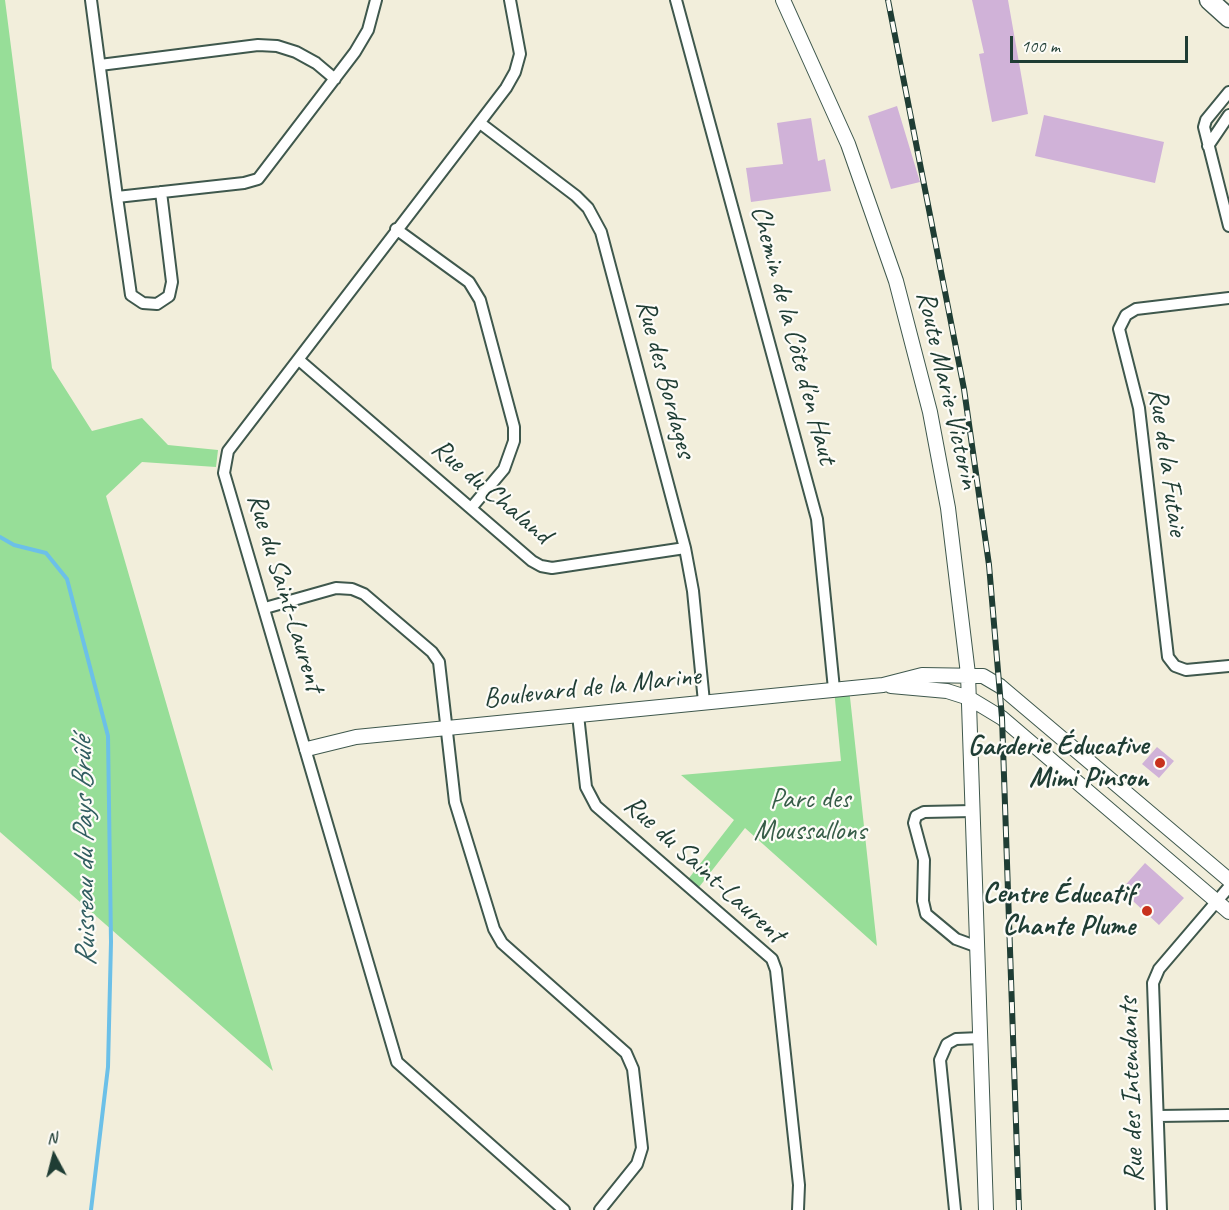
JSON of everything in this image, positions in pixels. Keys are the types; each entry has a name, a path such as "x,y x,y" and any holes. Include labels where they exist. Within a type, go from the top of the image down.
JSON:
{"highway":[{"path":"1209,0 1229,18"}],"street":[{"path":"91,0 131,295 143,303 157,304 169,296 172,282 161,192"},
{"path":"117,197 244,183 258,178 335,79 368,30 376,0"},
{"name":"Rue du Saint-Laurent","path":"510,0 520,54 515,72 506,88 396,229 224,460 224,473 307,749 397,1062 564,1210"},
{"name":"Chemin de la Côte d'en Haut","path":"676,0 817,519 834,689"},
{"name":"Route Marie-Victorin","path":"783,0 853,158 887,255 912,336 934,430 948,508 968,674 986,1210"},
{"path":"100,65 258,45 277,46 296,52 316,63 335,79"},
{"path":"1229,93 1205,123 1208,146 1229,226"},
{"path":"1208,146 1229,115"},
{"name":"Rue des Bordages","path":"480,123 576,196 596,221 685,548 693,591 704,702"},
{"path":"396,229 469,282 480,300 514,427 514,441 504,469 472,507"},
{"name":"Rue de la Futaie","path":"1229,298 1136,309 1126,315 1119,329 1139,408 1168,657 1175,666 1186,670 1229,666"},
{"name":"Rue du Chaland","path":"299,360 532,561 552,568 685,548"},
{"path":"265,608 336,588 352,589 364,594 436,657 441,667 455,802 494,929 502,943 626,1053 633,1069 642,1148 637,1164 600,1210"},
{"name":"Boulevard de la Marine","path":"307,749 356,737 883,685 922,675 983,676 1000,686 1229,880"},
{"name":"Boulevard de la Marine","path":"883,685 947,691 969,698 1002,718 1229,912"},
{"name":"Rue du Saint-Laurent","path":"578,715 586,787 596,806 772,959 776,970 800,1185 798,1210"},
{"path":"1128,825 1143,807"},
{"path":"973,811 924,812 916,816 914,823 924,860 923,901 926,914 956,939 978,947"},
{"name":"Rue des Intendants","path":"1161,1210 1153,983 1159,969 1229,887"},
{"path":"956,1210 940,1060 947,1044 956,1039 981,1038"},
{"path":"1158,1116 1229,1115"}],"green space":[{"path":"0,0 5,0 52,368 92,431 142,418 168,445 218,450 216,467 142,462 106,496 273,1071 0,832"},
{"name":"Parc des Moussallons","path":"849,688 877,946 745,828 696,891 686,882 734,820 681,775 841,761 834,689"}],"building":[{"path":"972,0 1008,0 1028,114 992,122 979,54 984,53"},
{"path":"897,106 920,182 891,189 868,116"},
{"path":"1044,115 1164,142 1155,183 1035,156"},
{"path":"811,118 818,161 825,159 831,191 751,202 746,168 783,164 777,123"},
{"path":"1157,747 1174,761 1159,778 1142,764"},
{"path":"1145,863 1184,898 1159,925 1121,890"}],"waterway":[{"name":"Ruisseau du Pays Brûlé","path":"0,537 14,545 46,553 67,579 108,736 111,942 108,1067 91,1210"}],"railway":[{"path":"888,0 964,389 989,565 1002,718 1019,1210"}],"place":[{"name":"Garderie Éducative Mimi Pinson","path":"1160,763"},
{"name":"Centre Éducatif Chante Plume","path":"1147,911"}]}
